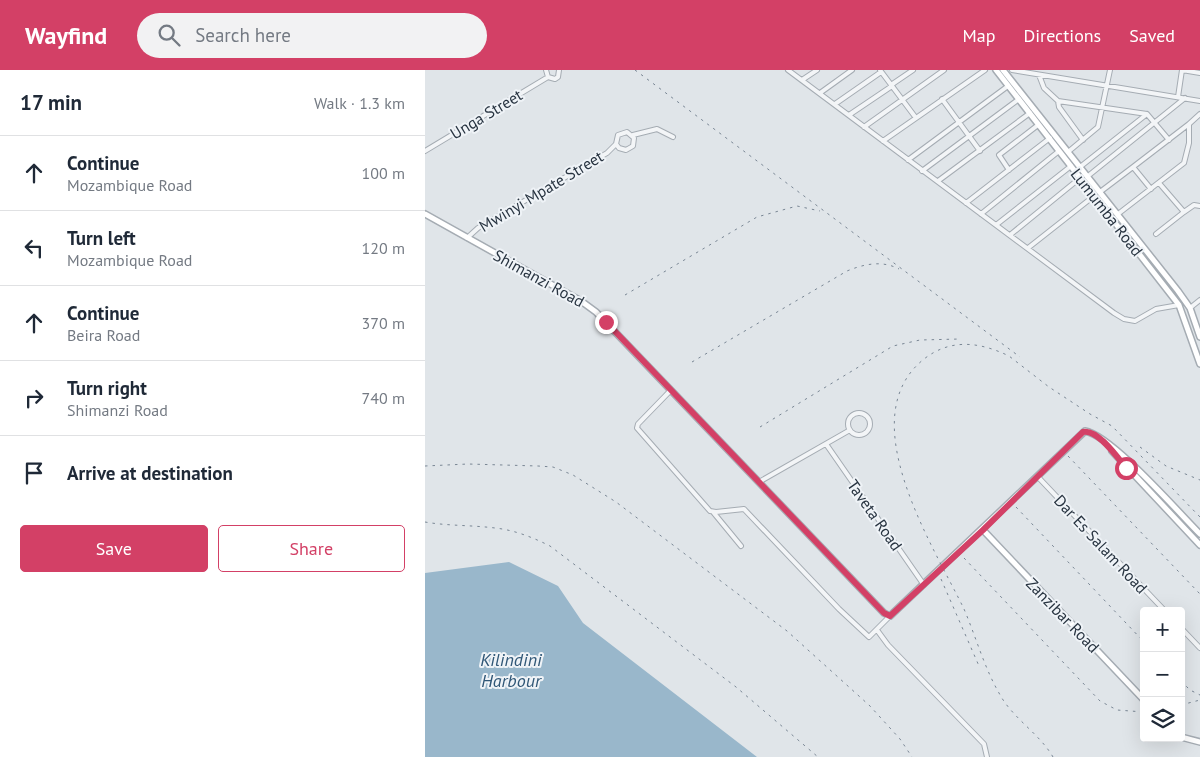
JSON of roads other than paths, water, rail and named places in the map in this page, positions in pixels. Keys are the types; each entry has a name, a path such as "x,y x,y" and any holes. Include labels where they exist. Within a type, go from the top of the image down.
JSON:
{"main road":[{"name":"Lumumba Road","path":"996,70 1179,305 1200,364"},
{"name":"Lumumba Road","path":"1003,70 1190,308 1200,337"},
{"path":"1106,211 1111,206"},
{"name":"Shimanzi Road","path":"425,214 589,306 884,613 890,616"},
{"path":"890,616 983,530 1083,432 1089,432 1131,462 1200,534"},
{"path":"1105,443 1126,468 1200,545"},
{"name":"Zanzibar Road","path":"983,530 1141,697"},
{"path":"1185,738 1200,742"}],"street":[{"path":"546,70 548,77"},
{"name":"Unga Street","path":"425,151 548,77 555,79 558,77 559,70"},
{"path":"788,70 922,171 1124,318 1135,321 1156,309 1179,305"},
{"path":"802,80 817,70"},
{"path":"820,93 852,70"},
{"path":"849,115 913,70"},
{"path":"865,127 944,70"},
{"path":"975,75 979,70"},
{"path":"883,141 975,75 985,70"},
{"path":"1012,70 1200,101"},
{"path":"1051,77 1052,70"},
{"path":"1068,152 1096,130 1103,108 1110,70"},
{"path":"1178,97 1182,70 1200,73"},
{"path":"835,104 881,71 916,118"},
{"path":"1039,75 1044,88 1058,101 1064,114 1083,140"},
{"path":"908,160 1008,86"},
{"path":"1088,176 1185,98"},
{"path":"942,99 980,150"},
{"path":"922,171 1019,99"},
{"path":"1058,101 1147,114 1169,140"},
{"path":"938,181 1030,113"},
{"path":"1080,167 1147,114"},
{"path":"1100,192 1200,114"},
{"path":"1118,214 1184,162 1189,143 1189,124"},
{"path":"1009,170 999,155 1038,125"},
{"name":"Mwinyi Mpate Street","path":"467,238 478,228 607,153 616,144 618,135 622,132 633,135 657,129 673,137"},
{"name":"Mwinyi Mpate Street","path":"616,144 622,150 630,148 634,142 633,135"},
{"path":"966,203 1050,138"},
{"path":"981,214 1059,151"},
{"path":"996,225 1071,166"},
{"path":"1133,166 1151,189"},
{"path":"1010,235 1080,178"},
{"path":"1159,183 1184,212"},
{"path":"1027,248 1094,196"},
{"path":"1156,234 1194,204 1200,206"},
{"path":"1190,308 1200,300"},
{"path":"671,390 638,424 637,428 741,546"},
{"path":"855,414 865,414 870,420 869,430 863,435 855,434 849,430 849,419 855,414"},
{"path":"759,482 849,430"},
{"name":"Taveta Road","path":"826,444 923,585"},
{"name":"Dar Es Salam Road","path":"1038,476 1161,607"},
{"path":"713,512 744,509 862,633 869,637 890,616"},
{"path":"877,630 888,645 984,744 987,757"},
{"path":"1185,632 1200,648"}],"water":[{"name":"Kilindini Harbour","path":"509,562 558,586 583,623 757,757 425,757 425,573"}],"railway":[{"path":"635,70 1020,357"},
{"path":"625,295 757,217 797,206 820,211"},
{"path":"692,362 847,271 873,264 893,266 899,269"},
{"path":"760,427 893,346 920,340 960,339"},
{"path":"1053,757 1040,740 1004,702 984,662 964,609 919,518 905,483 896,448 895,414 903,384 924,359 934,352 945,348 966,344 998,351 1009,356 1049,387 1090,414 1112,426 1200,517"},
{"path":"1140,447 1166,466 1200,480"},
{"path":"1068,456 1200,594"},
{"path":"425,466 468,464 538,466 553,467 573,475 616,502 787,631 870,706 900,739 912,757"},
{"path":"1016,507 1140,638"},
{"path":"425,522 509,530 550,546 736,687 818,757"},
{"path":"964,558 1100,701 1117,710 1140,712"},
{"path":"941,579 979,666"},
{"path":"1185,685 1200,695"},
{"path":"1185,704 1200,700"}]}
